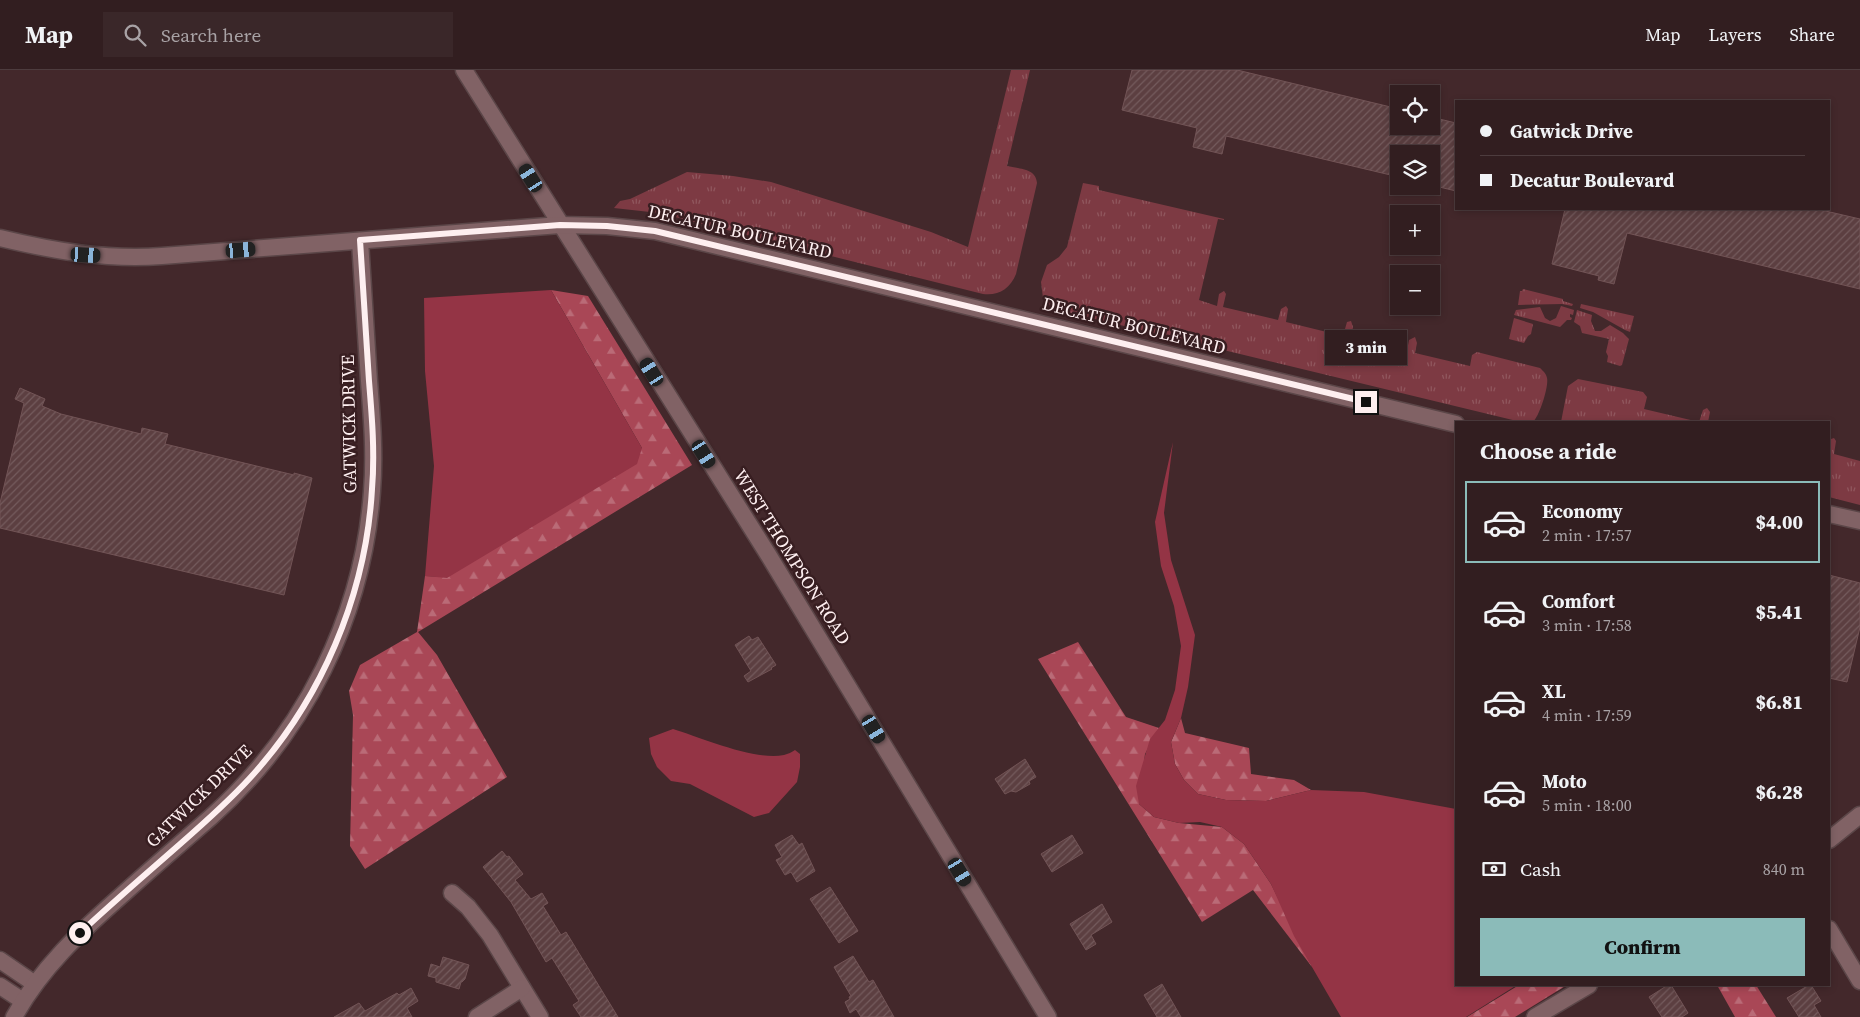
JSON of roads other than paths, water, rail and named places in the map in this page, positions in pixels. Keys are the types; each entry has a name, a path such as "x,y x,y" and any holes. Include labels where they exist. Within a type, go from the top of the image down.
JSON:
{"street":[{"name":"WEST THOMPSON ROAD","path":"464,70 769,556 1048,1017"},
{"name":"DECATUR BOULEVARD","path":"0,238 62,252 121,258 560,225 622,227 670,234 1455,424"},
{"name":"GATWICK DRIVE","path":"14,1017 34,984 52,961 80,933 251,778 296,718 321,675 338,640 359,575 370,519 372,492 373,438 360,240"},
{"path":"1830,514 1860,521"},
{"path":"1830,839 1860,815"},
{"path":"452,893 476,917 540,1017"},
{"path":"1830,931 1860,980"},
{"path":"0,960 34,984"},
{"path":"0,986 23,1001"},
{"path":"1536,1017 1587,986"},
{"path":"477,1017 522,988"}]}
